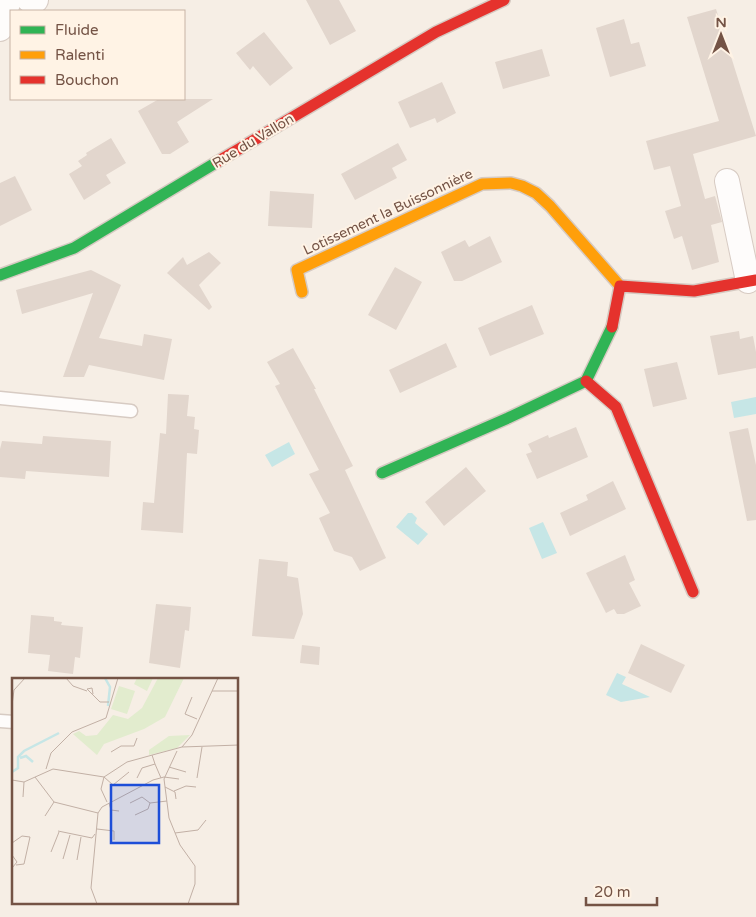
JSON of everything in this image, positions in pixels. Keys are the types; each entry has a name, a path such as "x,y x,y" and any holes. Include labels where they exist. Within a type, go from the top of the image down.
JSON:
{"street":[{"path":"0,29 9,0"},
{"path":"29,0 32,2 36,0"},
{"name":"Rue du Vallon","path":"0,275 74,248 436,32 504,0"},
{"name":"Lotissement la Buissonnière","path":"302,292 297,270 482,184 495,182 512,183 528,188 547,203 620,286"},
{"path":"382,474 586,381 612,328 620,286 694,291 752,280 727,182"},
{"path":"586,381 616,406 693,592"}],"lane":[{"path":"0,398 131,410"}],"water":[{"path":"756,397 756,414 734,418 731,402"},
{"path":"289,442 295,454 272,467 265,455"},
{"path":"408,513 412,513 417,518 415,523 428,534 418,545 396,527"},
{"path":"543,522 557,553 542,559 529,528"},
{"path":"617,673 626,677 622,684 650,697 621,702 606,695"}],"building":[{"path":"306,0 339,0 356,31 330,45"},
{"path":"716,9 756,136 693,154 705,199 715,196 722,222 711,225 719,262 692,270 682,236 674,239 665,211 681,206 670,166 654,170 646,141 719,121 687,17"},
{"path":"624,19 631,44 639,42 646,66 610,77 596,28"},
{"path":"264,32 293,68 270,86 253,66 250,70 236,53"},
{"path":"542,49 550,76 503,89 495,62"},
{"path":"442,82 456,113 437,123 435,118 410,128 398,102"},
{"path":"213,99 177,122 189,142 170,154 162,154 138,111 157,100"},
{"path":"111,138 126,163 106,175 111,183 84,200 69,174 82,166 78,161 87,155 86,153"},
{"path":"398,143 407,160 392,168 397,178 355,200 341,174"},
{"path":"15,176 32,210 0,226 0,183"},
{"path":"270,191 314,194 312,228 268,226"},
{"path":"490,236 502,262 462,281 454,281 441,252 465,240 469,247"},
{"path":"209,252 221,263 199,285 212,307 209,310 167,273 183,257 187,265"},
{"path":"395,267 422,282 396,330 368,315"},
{"path":"91,270 121,285 99,338 142,346 144,334 172,339 164,380 89,365 84,377 63,377 93,293 22,314 16,290"},
{"path":"532,305 544,334 490,356 478,328"},
{"path":"739,331 740,339 753,336 756,368 718,375 710,336"},
{"path":"446,343 457,367 400,393 389,370"},
{"path":"293,348 316,389 314,389 353,466 345,470 386,558 360,571 352,557 334,551 319,518 330,513 309,474 319,470 275,386 280,384 267,362"},
{"path":"677,362 687,399 653,407 644,369"},
{"path":"168,394 189,395 187,416 195,417 194,429 199,430 197,454 187,453 183,533 141,530 143,502 154,503 160,433 166,434"},
{"path":"576,427 588,457 537,479 526,454 532,452 528,444 548,435 549,438"},
{"path":"748,428 756,465 756,520 747,521 729,432"},
{"path":"43,436 111,441 109,477 26,471 25,479 0,477 0,449 2,441 42,444"},
{"path":"466,467 486,491 444,526 425,502"},
{"path":"613,481 626,509 570,536 560,513 588,500 586,495"},
{"path":"625,555 635,580 629,583 641,606 624,614 617,614 614,609 606,613 586,573"},
{"path":"259,559 288,562 287,576 298,578 303,614 294,639 252,636"},
{"path":"156,604 191,607 189,631 185,630 180,668 149,663"},
{"path":"31,615 54,617 54,621 62,622 61,625 83,627 80,658 75,657 73,674 48,671 50,655 28,653"},
{"path":"641,644 685,665 671,693 628,673"},
{"path":"302,645 320,647 319,665 300,663"}],"traffic: fast":[{"path":"0,275 74,248 217,162"},
{"path":"382,473 508,418 586,381 612,327"}],"traffic: slow":[{"path":"302,292 297,270 482,184 511,183 536,193 550,206 620,286"}],"traffic: jam":[{"path":"217,162 436,32 504,0"},
{"path":"612,327 620,286 694,291 756,280"},
{"path":"586,381 616,407 693,592"}]}
